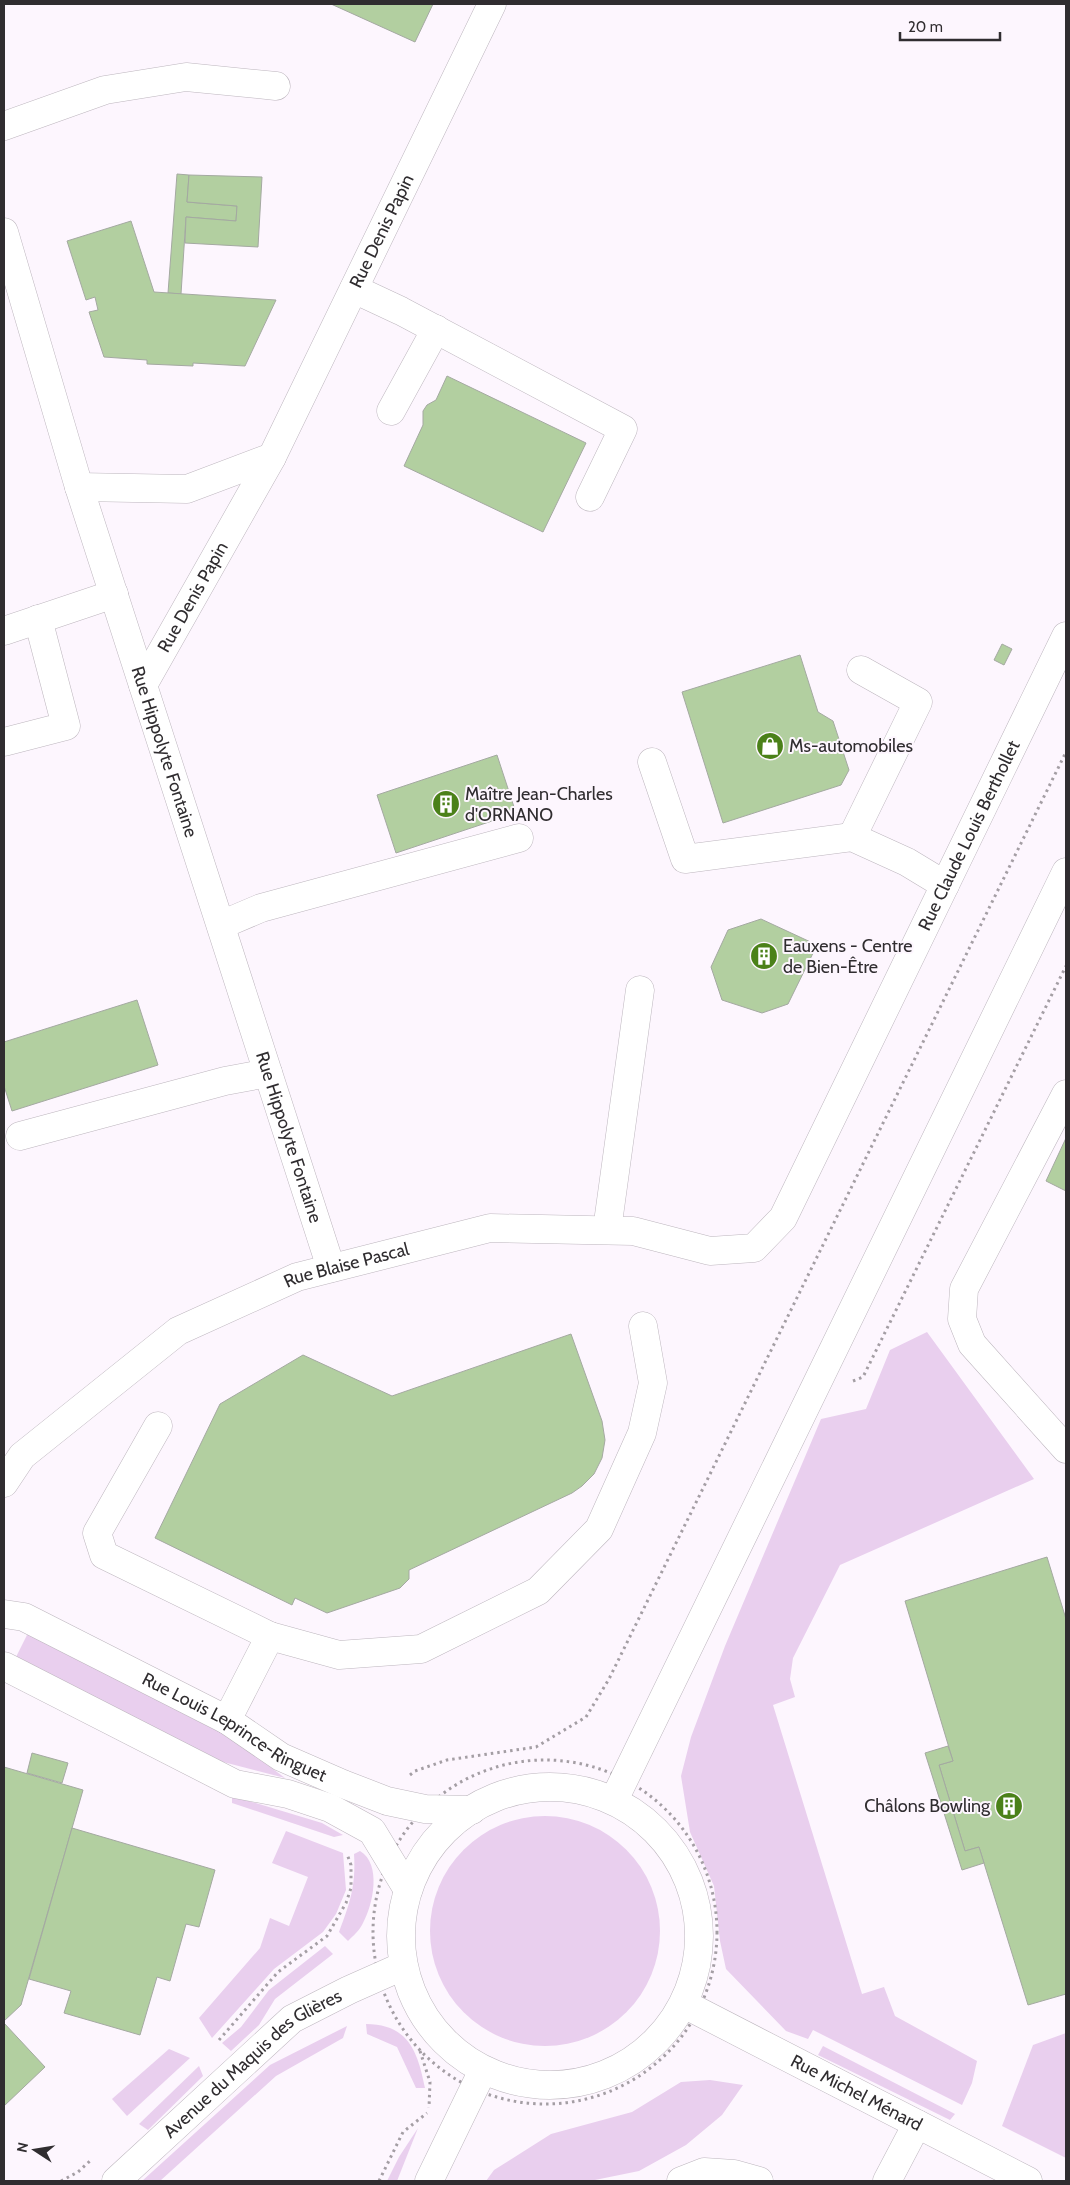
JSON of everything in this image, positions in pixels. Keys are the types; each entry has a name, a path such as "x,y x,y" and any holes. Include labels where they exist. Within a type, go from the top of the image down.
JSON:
{"street":[{"name":"Rue Denis Papin","path":"144,685 272,457 492,4"},
{"path":"4,126 105,90 186,77 276,86"},
{"name":"Rue Hippolyte Fontaine","path":"4,232 79,487 331,1268"},
{"path":"354,289 623,429 590,496"},
{"path":"392,411 436,330"},
{"path":"79,487 187,490 272,457"},
{"path":"4,631 114,594"},
{"path":"4,742 66,726 38,619"},
{"name":"Rue Claude Louis Berthollet","path":"754,1248 783,1218 1061,646"},
{"path":"852,837 918,702 861,670"},
{"path":"652,762 685,859 852,837 907,862 945,885"},
{"path":"221,925 261,908 519,838"},
{"path":"619,1790 1066,872"},
{"path":"607,1230 640,990"},
{"path":"20,1136 225,1082 268,1073"},
{"path":"1066,1094 964,1289 962,1319 972,1344 1066,1448"},
{"name":"Rue Blaise Pascal","path":"4,1483 13,1449 178,1331 297,1277 490,1228 634,1231 710,1251 754,1248"},
{"path":"158,1426 97,1533 104,1555 270,1636 339,1655 421,1649 538,1591 599,1530 642,1433 653,1383 643,1326"},
{"name":"Rue Louis Leprince-Ringuet","path":"4,1614 24,1617 227,1720 281,1757 343,1784 387,1801 425,1809 472,1810"},
{"path":"227,1720 270,1636"},
{"name":"Rue Louis Leprince-Ringuet","path":"4,1666 235,1784 288,1794 330,1808 372,1832 390,1858 408,1890"},
{"path":"530,1788 619,1790 659,1834 682,1864 697,1909 699,1956 691,2007 658,2040 620,2069 575,2084 528,2084 478,2080 446,2044 419,2008 403,1966 401,1928 408,1890 434,1844 453,1823 489,1800 530,1788"},
{"name":"Avenue du Maquis des Glières","path":"116,2181 292,2019 349,1990 403,1966"},
{"name":"Rue Michel Ménard","path":"691,2007 1028,2181"},
{"path":"428,2181 478,2080"},
{"path":"887,2181 917,2124"},
{"path":"681,2181 704,2172 734,2174 759,2181"}],"path":[{"path":"387,1801 415,1770 447,1760 536,1747 586,1717 614,1671 1066,752"},
{"path":"811,1396 863,1377 1066,966"},
{"path":"535,1760 573,1762 595,1767 619,1790 656,1801 671,1814 690,1838 703,1864 713,1892 717,1922 716,1952 710,1981 691,2007 679,2041 652,2068 620,2088 584,2100 547,2104 509,2101 478,2080 445,2072 420,2050 402,2028 389,2004 379,1977 374,1947 374,1917 379,1887 390,1858 405,1832 425,1809 449,1789 475,1774 505,1765 535,1760"},
{"path":"212,2047 227,2033 278,1972 327,1936 346,1903 351,1888 350,1865 346,1849 372,1832"},
{"path":"379,2181 403,2132 429,2112 430,2082 420,2050"}],"shaded area":[{"path":"927,1332 1034,1479 840,1565 793,1658 790,1679 795,1697 773,1705 862,1994 884,1987 895,2016 977,2061 972,2083 962,2105 813,2030 808,2039 786,2031 726,1969 720,1941 714,1886 690,1832 681,1776 691,1737 725,1646 821,1419 866,1409 890,1350"},
{"path":"30,1629 216,1726 285,1778 204,1757 15,1659"},
{"path":"232,1796 322,1823 343,1835 334,1837 232,1803"},
{"path":"534,1816 556,1816 578,1821 599,1829 627,1849 647,1877 658,1909 660,1931 658,1953 647,1985 627,2013 599,2033 578,2041 556,2046 534,2046 512,2041 491,2033 463,2013 443,1985 435,1964 430,1942 430,1920 435,1898 443,1877 463,1849 491,1829 512,1821"},
{"path":"286,1831 343,1853 346,1890 336,1914 323,1932 274,1969 212,2038 199,2018 260,1948 270,1918 289,1926 308,1877 272,1863"},
{"path":"360,1851 367,1857 371,1865 374,1885 370,1906 362,1926 348,1941 339,1932 351,1894 354,1876 354,1854"},
{"path":"325,1946 333,1954 275,1999 259,2025 231,2051 222,2043 241,2027 269,1990"},
{"path":"366,2024 381,2025 402,2035 415,2052 425,2088 416,2088 397,2047 367,2034"},
{"path":"347,2026 343,2038 276,2076 160,2181 142,2181 270,2065"},
{"path":"1066,2033 1066,2158 1002,2126 1033,2045"},
{"path":"823,2046 955,2114 950,2120 818,2055"},
{"path":"169,2049 190,2058 127,2116 112,2099"},
{"path":"199,2066 203,2076 148,2130 139,2124"},
{"path":"710,2080 743,2085 722,2115 686,2145 639,2171 590,2181 486,2181 494,2170 551,2134 632,2112 681,2082"},
{"path":"418,2128 397,2181 387,2181 399,2157"}],"building":[{"path":"331,4 433,4 415,42"},
{"path":"177,174 189,175 187,202 237,206 236,221 186,217 181,294 168,293"},
{"path":"189,175 262,177 258,247 185,243 186,217 236,221 237,206 187,202"},
{"path":"131,221 154,292 276,300 245,366 193,363 193,366 147,364 147,360 104,357 89,312 98,310 95,297 86,300 67,241"},
{"path":"447,376 586,443 543,532 404,466 423,425 423,411 427,405 436,400"},
{"path":"1002,644 1012,649 1004,665 994,660"},
{"name":"Ms-automobiles","path":"800,655 818,712 833,721 849,770 841,785 723,823 682,692"},
{"name":"Maître Jean-Charles d'ORNANO","path":"497,755 516,813 396,853 377,795"},
{"name":"Eauxens - Centre de Bien-Être","path":"761,919 817,945 788,1004 762,1013 722,1000 711,967 728,930"},
{"path":"137,1000 158,1065 12,1111 4,1086 4,1042"},
{"path":"1066,1138 1066,1191 1046,1181"},
{"path":"571,1334 602,1421 605,1440 602,1458 594,1474 572,1493 409,1570 409,1579 400,1588 327,1613 295,1598 292,1605 155,1538 220,1404 303,1355 392,1396"},
{"name":"Châlons Bowling","path":"1047,1557 1066,1619 1066,1994 1028,2005 979,1847 965,1851 939,1765 953,1761 905,1601"},
{"path":"948,1746 953,1761 939,1765 965,1851 979,1847 984,1863 962,1870 925,1753"},
{"path":"32,1753 68,1763 62,1783 27,1773"},
{"path":"4,1767 83,1790 21,2005 4,2021"},
{"path":"72,1828 215,1870 199,1927 186,1924 170,1981 157,1977 140,2035 64,2013 71,1991 29,1979"},
{"path":"4,2023 45,2067 4,2106"}],"place":[{"name":"Ms-automobiles","path":"770,746"},
{"name":"Maître Jean-Charles d'ORNANO","path":"446,804"},
{"name":"Eauxens - Centre de Bien-Être","path":"764,956"},
{"name":"Châlons Bowling","path":"1009,1806"}]}
